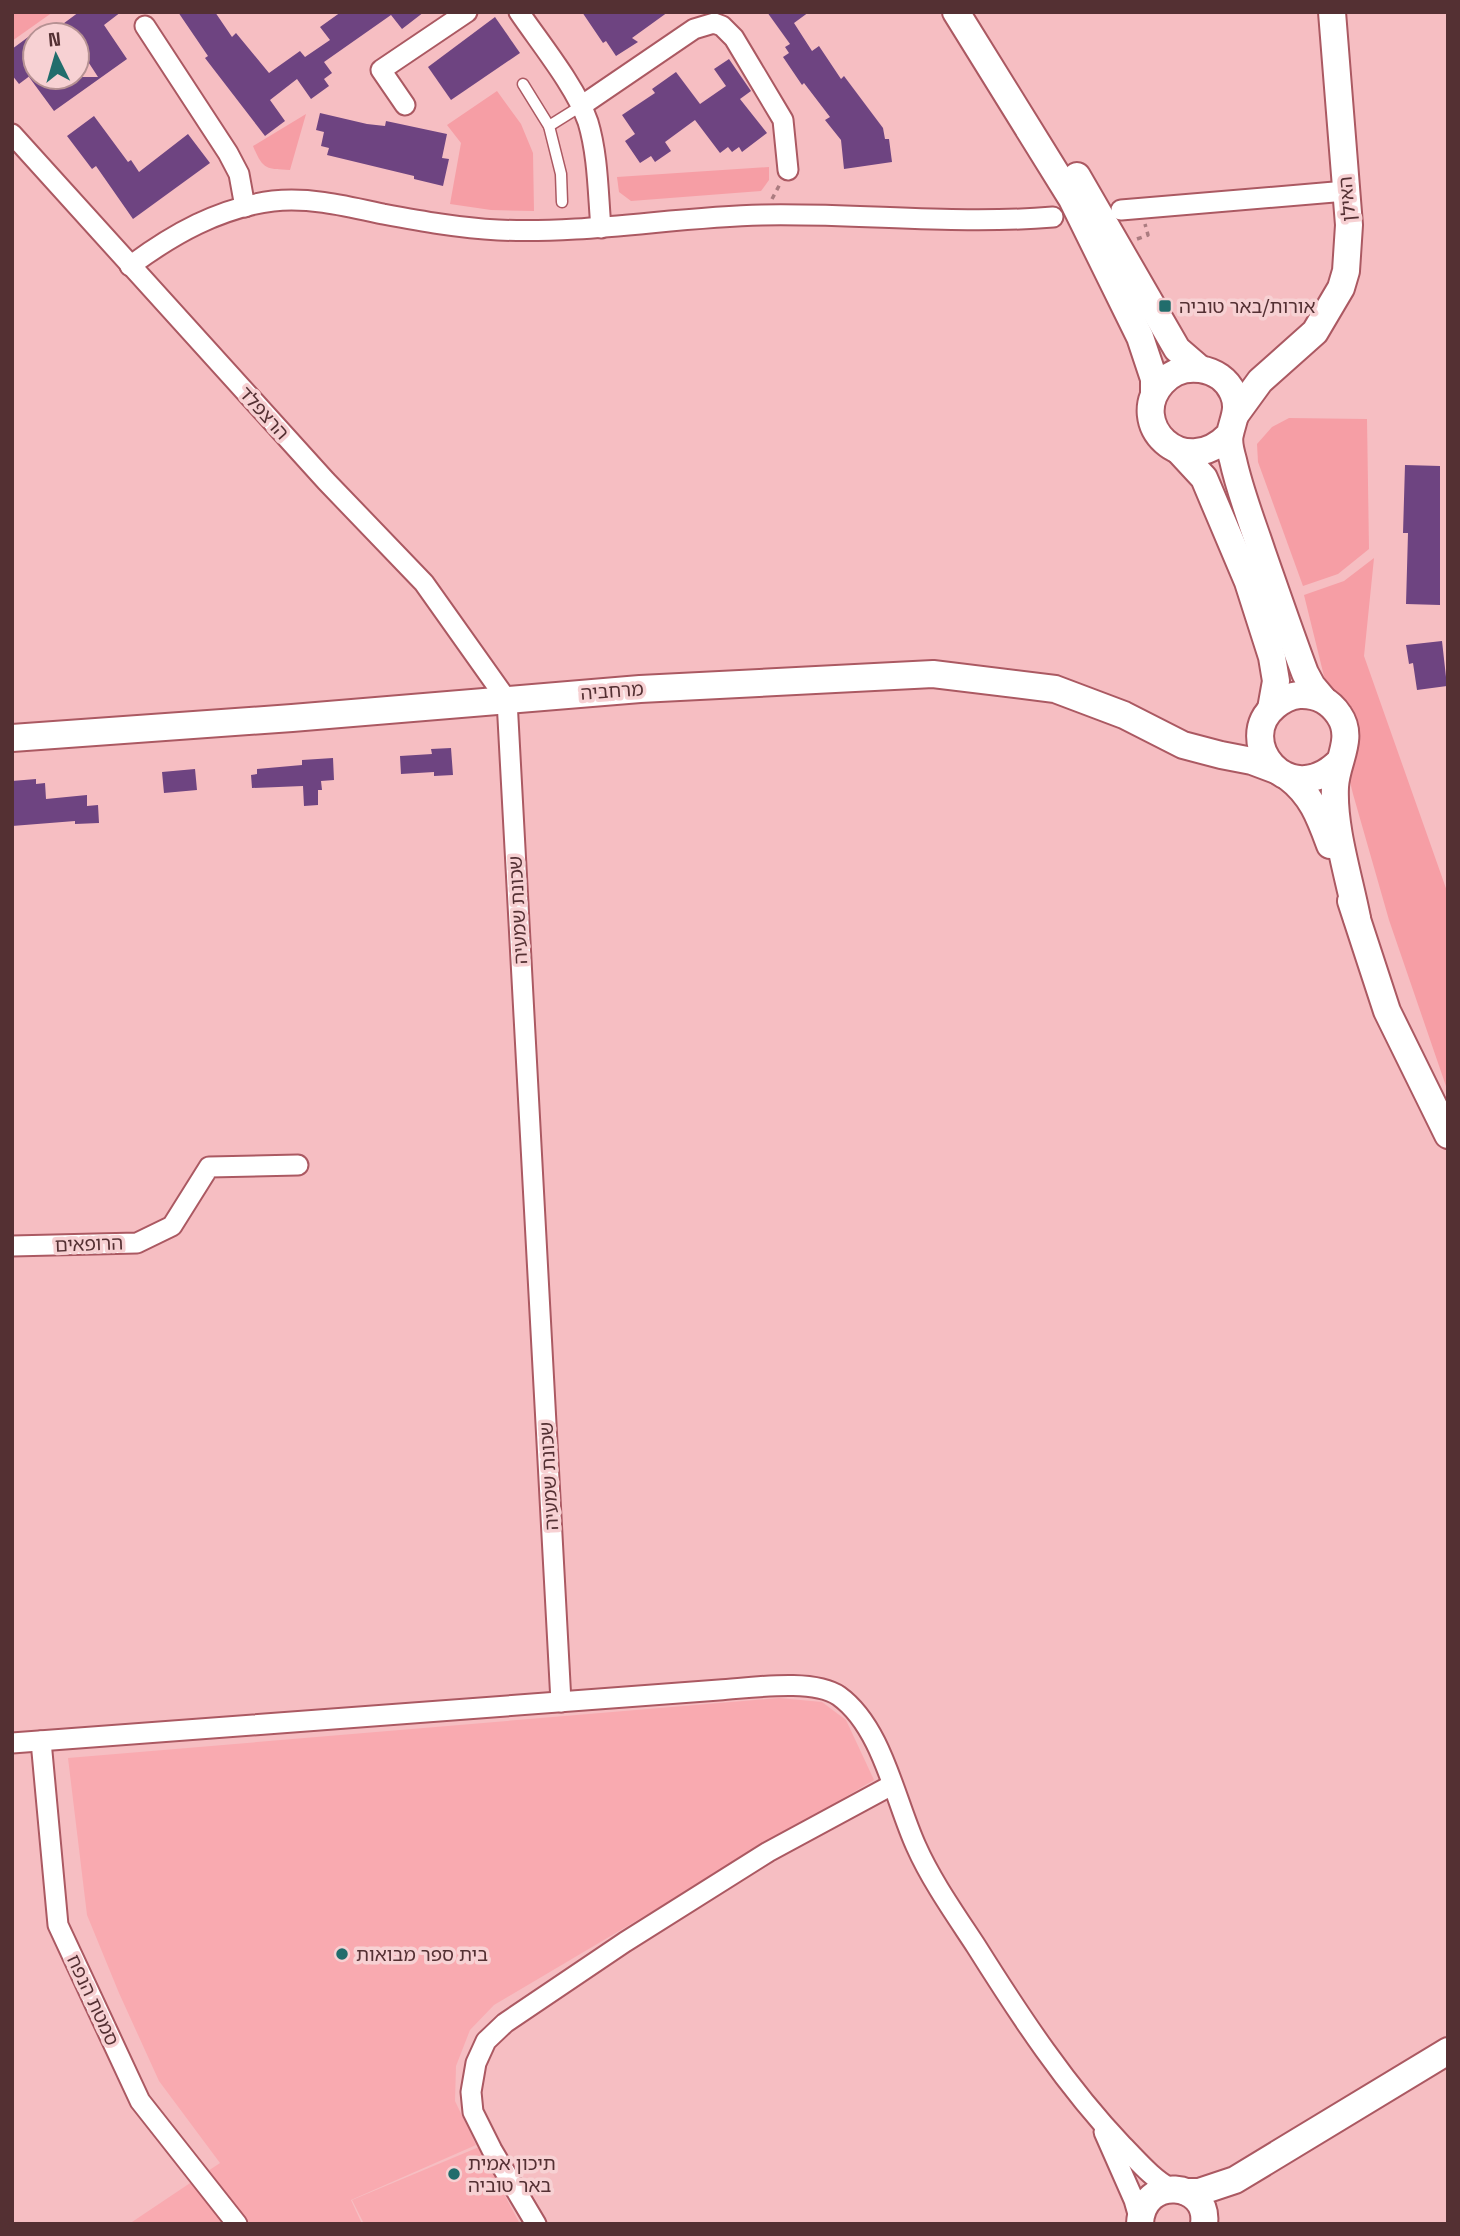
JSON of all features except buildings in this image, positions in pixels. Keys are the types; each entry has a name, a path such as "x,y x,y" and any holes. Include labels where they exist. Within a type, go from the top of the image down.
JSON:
{"main road":[{"path":"958,12 1087,189 1177,349 1209,373 1225,381 1233,393 1233,425 1241,490 1294,643 1312,686 1334,708 1342,720 1346,734 1335,786 1336,810 1357,918"},
{"path":"958,12 1072,200 1140,337 1154,379 1151,408 1152,421 1158,434 1167,444 1179,451 1204,478 1248,582 1272,657 1276,681 1260,734 1262,748 1267,760 1300,786 1317,808 1387,1010 1448,1135"},
{"name":"האילן","path":"1233,425 1260,381 1315,332 1341,288 1349,247 1332,12"},
{"name":"האילן","path":"1209,373 1236,379 1279,362"},
{"path":"1154,394 1161,383 1172,374 1185,369 1209,373"},
{"path":"1179,451 1206,452 1219,445 1233,425"},
{"name":"מרחביה","path":"12,738 640,689 933,674 1055,689 1124,715 1200,751 1252,761 1282,774"},
{"path":"1200,751 1250,735 1281,700 1294,695 1323,699"},
{"path":"1282,774 1301,780 1315,778 1328,772 1339,762"},
{"path":"1140,2222 1143,2206 1150,2197 1178,2190 1199,2192 1220,2187 1259,2168 1448,2052"},
{"path":"1204,2224 1222,2199 1259,2168"},
{"path":"1178,2190 1196,2198 1202,2208 1204,2224"}],"street":[{"path":"405,105 381,70 467,12"},
{"path":"519,12 581,106 592,140 601,228"},
{"path":"581,106 694,29 714,23 722,26 734,38 783,120 788,170"},
{"path":"145,26 228,153 239,174 245,207"},
{"name":"הרצפלד","path":"12,134 326,481 424,583 507,700"},
{"path":"1130,210 1346,191"},
{"path":"130,266 181,231 226,212 274,201 320,201 447,226 532,232 762,215 936,220 1054,217"},
{"name":"שכונת שמעיה","path":"507,700 561,1702"},
{"name":"הרופאים","path":"12,1246 137,1243 172,1226 209,1167 298,1165"},
{"path":"12,1743 719,1689 778,1686 818,1688 838,1695 857,1713 872,1737 916,1848 1021,2018 1099,2122 1147,2171 1178,2190"},
{"name":"סמטת הנפח","path":"41,1741 58,1925 140,2101 237,2224"},
{"path":"536,2224 473,2112 471,2092 476,2063 486,2041 505,2022 636,1935 768,1852 892,1785"},
{"path":"1099,2122 1134,2200 1140,2222"}],"lane":[{"path":"523,84 549,126 561,174 562,202"},
{"path":"549,126 581,106"}],"path":[{"path":"762,215 788,170"},
{"path":"1119,246 1148,235 1130,210"}],"shaded area":[{"path":"12,12 53,12 40,21 21,21 21,35 12,41"},
{"path":"497,91 521,124 533,153 534,211 491,210 450,204 461,143 447,125"},
{"path":"306,114 290,170 266,167 253,146"},
{"path":"769,167 769,180 761,191 631,201 619,192 617,177"},
{"path":"1289,418 1367,419 1369,549 1338,574 1303,586 1258,462 1257,444 1272,427"},
{"path":"1374,558 1364,656 1448,894 1448,1092 1389,920 1353,794 1304,595 1344,581"},
{"name":"בית ספר מבואות","path":"779,1698 822,1702 846,1720 874,1780 494,2005 470,2030 456,2066 455,2101 476,2145 351,2200 362,2224 129,2224 220,2163 159,2081 87,1915 68,1758"},
{"name":"תיכון אמית באר טוביה","path":"479,2147 520,2224 364,2224 352,2200"}],"place":[{"name":"אורות/באר טוביה","path":"1165,306"},
{"name":"בית ספר מבואות","path":"342,1954"},
{"name":"תיכון אמית באר טוביה","path":"454,2174"}]}
